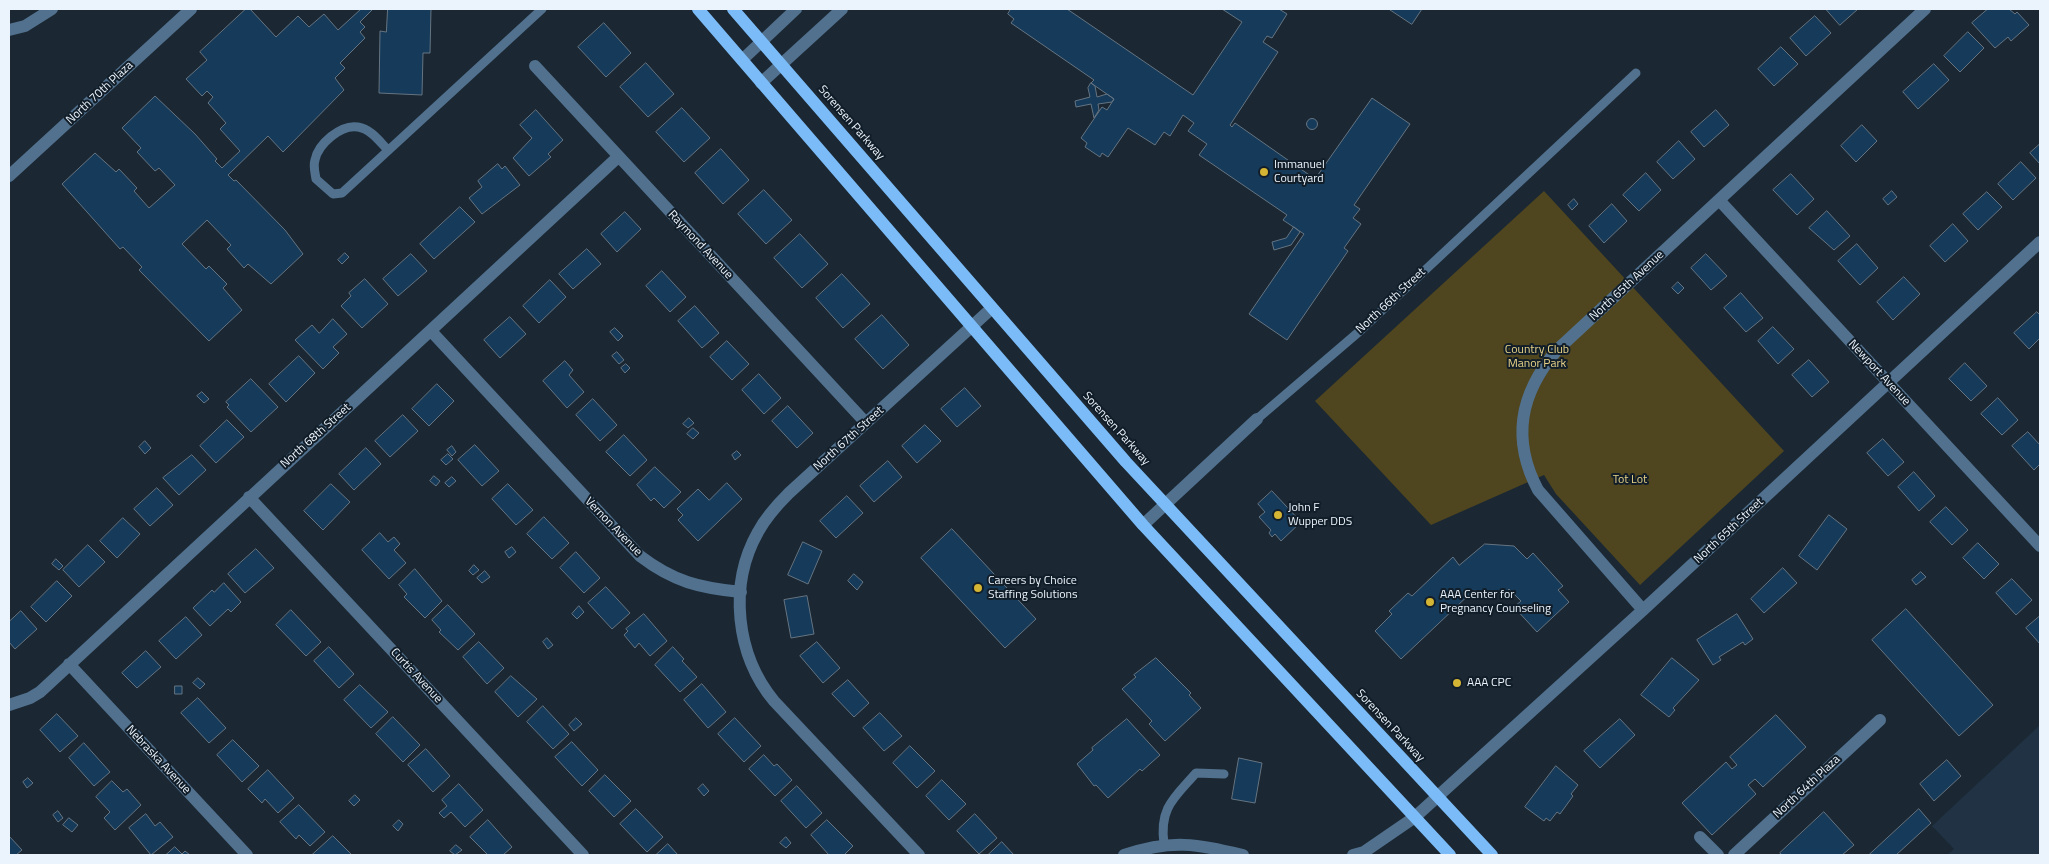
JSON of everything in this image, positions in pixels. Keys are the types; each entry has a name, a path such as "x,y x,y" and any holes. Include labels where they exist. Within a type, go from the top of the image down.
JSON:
{"main road":[{"path":"698,9 1143,525 1450,855"},
{"name":"Sorensen Parkway","path":"733,9 1164,504 1492,855"}],"street":[{"path":"9,30 25,26 52,9"},
{"name":"North 70th Plaza","path":"9,176 192,9"},
{"path":"742,60 796,9"},
{"path":"762,83 842,9"},
{"name":"North 65th Avenue","path":"1643,610 1555,512 1538,490 1530,474 1524,454 1523,414 1528,397 1540,373 1558,350 1925,9"},
{"name":"Raymond Avenue","path":"535,66 866,423"},
{"name":"North 68th Street","path":"9,705 30,698 40,692 618,157"},
{"name":"Newport Avenue","path":"1719,200 2040,546"},
{"name":"North 65th Street","path":"1415,817 1643,610 2040,242"},
{"name":"North 67th Street","path":"741,592 744,568 749,551 770,513 789,493 992,308"},
{"name":"Vernon Avenue","path":"430,331 640,556 673,578 695,586 741,592"},
{"name":"North 66th Street","path":"1143,525 1257,419"},
{"name":"Curtis Avenue","path":"250,497 583,855"},
{"path":"741,592 739,610 745,646 757,677 765,690 919,855"},
{"name":"Nebraska Avenue","path":"69,664 247,855"},
{"name":"North 64th Plaza","path":"1734,855 1880,720"},
{"path":"1353,855 1364,852 1415,817"},
{"path":"1700,837 1718,855"},
{"path":"1124,855 1164,844 1194,844 1243,855"}],"lane":[{"path":"388,150 372,133 359,127 346,128 322,146 315,158 316,179 333,194 342,193 542,9"},
{"name":"North 66th Street","path":"1257,419 1368,324 1636,74"},
{"path":"1164,844 1163,816 1170,803 1196,773 1224,774"}],"shaded area":[{"path":"2039,726 2040,855 1947,855 1954,849 1932,826"}],"green space":[{"name":"Country Club Manor Park","path":"1544,191 1784,451 1640,585 1556,494 1544,475 1431,525 1315,401"}],"building":[{"path":"246,9 250,9 276,37 298,16 309,27 324,14 338,30 361,9 373,9 360,22 365,27 360,32 365,38 340,63 345,68 335,78 344,90 283,152 268,136 228,175 234,181 236,180 285,230 303,254 271,284 248,264 244,268 227,249 231,245 207,220 182,244 206,269 209,266 227,284 223,288 242,310 209,341 139,270 142,267 123,247 120,249 62,184 95,153 116,172 119,169 137,188 134,191 149,208 175,185 159,168 155,171 137,152 141,148 122,128 155,96 195,134 217,159 215,161 222,168 240,151 220,129 226,123 208,103 213,97 207,91 202,96 186,79 207,60 200,52"},
{"path":"388,9 431,9 430,53 423,53 422,95 379,93 380,31 386,32"},
{"name":"Immanuel Courtyard","path":"1011,9 1067,9 1193,95 1242,22 1222,9 1279,9 1287,14 1272,38 1267,36 1263,42 1278,52 1230,125 1232,127 1235,123 1315,179 1372,98 1410,124 1354,205 1360,209 1353,218 1361,224 1344,248 1348,251 1287,340 1249,314 1304,234 1283,220 1287,215 1199,155 1207,144 1188,131 1194,123 1183,115 1170,136 1164,132 1155,145 1128,128 1108,157 1102,153 1100,157 1085,147 1087,143 1081,138 1102,107 1107,110 1114,99 1091,83 1094,80 1011,23 1014,19 1008,14"},
{"path":"1389,9 1422,9 1412,24"},
{"path":"1826,9 1858,9 1840,25"},
{"path":"1988,9 2009,9 2015,14 2017,12 2029,25 2011,41 2008,37 1995,48 1972,23"},
{"path":"1815,16 1831,33 1806,56 1790,38"},
{"path":"604,23 631,53 606,77 578,47"},
{"path":"1968,32 1984,48 1960,72 1944,56"},
{"path":"1781,47 1798,64 1774,86 1758,69"},
{"path":"646,63 674,94 648,117 620,87"},
{"path":"1934,64 1949,80 1918,109 1903,92"},
{"path":"1091,83 1095,86 1097,97 1107,94 1114,99 1112,102 1098,104 1099,110 1094,118 1091,104 1076,107 1075,101 1090,97 1088,88"},
{"path":"682,108 710,138 684,162 656,132"},
{"path":"536,110 563,140 548,154 551,157 529,176 513,158 532,138 520,125"},
{"path":"1716,110 1729,125 1704,147 1691,132"},
{"path":"1310,119 1314,119 1317,124 1316,128 1310,129 1307,126 1307,122"},
{"path":"1862,125 1877,141 1856,162 1841,146"},
{"path":"1679,141 1695,159 1673,179 1657,162"},
{"path":"2040,144 2040,164 2030,153"},
{"path":"721,149 749,180 723,204 695,173"},
{"path":"2021,162 2036,178 2013,200 1998,184"},
{"path":"498,164 502,169 505,166 520,185 482,214 469,198 482,187 478,181"},
{"path":"1646,173 1661,190 1639,211 1623,195"},
{"path":"1791,174 1814,199 1797,215 1773,190"},
{"path":"764,190 792,220 766,244 738,214"},
{"path":"1892,191 1897,197 1888,205 1883,199"},
{"path":"1987,192 2002,207 1978,230 1963,214"},
{"path":"1574,199 1578,204 1572,210 1568,205"},
{"path":"1612,204 1627,221 1604,243 1589,226"},
{"path":"460,207 475,222 434,259 420,244"},
{"path":"1827,211 1850,236 1834,250 1809,228"},
{"path":"625,212 641,229 617,252 601,234"},
{"path":"1953,224 1968,241 1945,262 1930,246"},
{"path":"1294,227 1300,232 1291,245 1274,250 1272,242 1286,238"},
{"path":"800,234 828,264 802,288 774,258"},
{"path":"1857,244 1878,268 1860,285 1838,261"},
{"path":"587,249 601,264 573,289 559,274"},
{"path":"345,253 349,257 342,264 338,260"},
{"path":"411,254 427,271 398,296 383,279"},
{"path":"1706,254 1727,276 1711,290 1691,268"},
{"path":"662,271 686,297 670,312 646,286"},
{"path":"842,274 870,304 843,328 816,298"},
{"path":"1904,277 1920,294 1893,320 1877,302"},
{"path":"365,279 388,304 362,328 341,306 351,296 349,293"},
{"path":"550,280 566,297 539,323 523,306"},
{"path":"1678,282 1684,288 1678,294 1672,288"},
{"path":"1741,293 1763,318 1746,332 1724,308"},
{"path":"695,306 719,333 702,348 678,321"},
{"path":"2037,312 2040,315 2040,338 2029,349 2014,333"},
{"path":"882,315 909,345 883,369 855,339"},
{"path":"510,317 526,334 500,358 484,340"},
{"path":"333,319 347,334 333,347 339,353 323,369 295,340 312,325 319,333"},
{"path":"1773,327 1794,349 1778,364 1758,341"},
{"path":"615,328 623,336 618,341 610,332"},
{"path":"727,341 749,364 732,380 710,357"},
{"path":"617,352 624,360 619,364 612,356"},
{"path":"299,356 315,373 286,402 269,384"},
{"path":"1809,360 1829,382 1812,397 1792,375"},
{"path":"565,361 573,370 569,375 584,392 567,408 543,381"},
{"path":"1965,363 1987,386 1971,401 1949,379"},
{"path":"626,364 630,368 625,373 621,368"},
{"path":"759,374 781,398 764,414 742,390"},
{"path":"251,379 278,407 251,432 227,407 229,405 226,402"},
{"path":"437,384 454,401 429,426 412,409"},
{"path":"965,388 981,406 957,427 941,409"},
{"path":"202,392 209,399 204,403 197,396"},
{"path":"1998,398 2018,420 2002,435 1981,414"},
{"path":"593,399 617,425 600,441 576,415"},
{"path":"788,406 813,433 797,448 772,421"},
{"path":"403,415 418,431 390,457 375,441"},
{"path":"689,418 694,423 688,428 683,424"},
{"path":"227,420 244,437 216,463 200,446"},
{"path":"925,425 941,441 917,463 902,446"},
{"path":"693,428 699,433 693,439 687,434"},
{"path":"2028,432 2040,445 2040,464 2034,470 2012,446"},
{"path":"624,435 647,460 630,476 606,452"},
{"path":"1883,439 1904,462 1888,476 1867,453"},
{"path":"145,441 151,448 145,454 139,447"},
{"path":"475,445 499,471 482,486 458,460"},
{"path":"452,446 456,452 452,456 447,450"},
{"path":"366,448 381,464 354,490 339,474"},
{"path":"737,451 741,455 735,460 732,455"},
{"path":"448,454 453,459 446,465 441,460"},
{"path":"192,455 206,470 179,495 163,478"},
{"path":"888,461 902,477 874,502 860,486"},
{"path":"655,467 681,492 664,508 654,498 651,501 637,485"},
{"path":"1914,472 1935,496 1919,511 1898,487"},
{"path":"434,476 440,481 436,486 430,481"},
{"path":"452,477 456,481 449,487 445,483"},
{"path":"727,483 742,499 698,541 678,520 683,515 677,509 698,489 709,500"},
{"path":"331,484 350,502 323,530 304,511"},
{"path":"508,484 533,510 516,525 492,499"},
{"path":"157,488 173,505 150,526 134,509"},
{"name":"John F Wupper DDS","path":"1272,491 1301,522 1281,541 1275,534 1272,537 1269,533 1271,530 1259,517 1265,512 1258,504"},
{"path":"847,496 863,513 836,538 820,521"},
{"path":"1946,507 1968,530 1952,545 1930,522"},
{"path":"1829,515 1847,529 1817,570 1799,556"},
{"path":"544,517 569,543 552,559 527,534"},
{"path":"123,518 140,534 117,558 100,541"},
{"name":"Careers by Choice Staffing Solutions","path":"952,529 1036,619 1005,648 921,558"},
{"path":"380,533 388,542 394,537 400,544 394,550 406,563 389,579 362,550"},
{"path":"803,542 822,551 808,584 788,575"},
{"path":"1978,543 1999,564 1984,579 1963,558"},
{"name":"AAA Center for Pregnancy Counseling","path":"1485,544 1514,546 1527,559 1533,553 1563,586 1558,590 1569,602 1537,632 1514,607 1521,601 1509,589 1504,594 1477,592 1474,590 1401,659 1375,631 1392,614 1389,611 1408,593 1412,596 1453,557 1459,565"},
{"path":"88,545 105,562 79,587 63,570"},
{"path":"512,547 516,552 509,558 505,552"},
{"path":"256,549 274,568 245,593 228,574"},
{"path":"576,552 600,578 584,593 560,568"},
{"path":"56,559 63,566 59,570 52,564"},
{"path":"474,565 479,570 473,575 469,571"},
{"path":"1783,568 1797,583 1764,613 1751,599"},
{"path":"415,569 442,601 425,618 404,597 407,594 399,585"},
{"path":"485,571 490,577 482,583 477,578"},
{"path":"1921,572 1926,577 1916,585 1912,580"},
{"path":"854,574 863,582 857,590 848,581"},
{"path":"2012,579 2032,600 2016,615 1996,593"},
{"path":"57,581 72,596 46,622 31,607"},
{"path":"224,583 241,602 231,612 228,609 210,626 193,608 212,590 214,592"},
{"path":"606,587 630,613 612,629 588,603"},
{"path":"807,596 814,634 791,638 784,600"},
{"path":"448,605 475,634 458,650 439,632 441,630 432,620"},
{"path":"579,606 584,612 577,619 572,614"},
{"path":"1906,609 1993,705 1959,736 1872,640"},
{"path":"291,610 321,642 306,656 276,625"},
{"path":"21,611 37,629 15,649 9,642 9,622"},
{"path":"644,614 667,641 650,656 639,643 635,648 624,635 628,631 626,629"},
{"path":"1737,614 1753,639 1745,645 1743,642 1719,657 1721,660 1713,665 1697,640"},
{"path":"2040,616 2040,644 2026,628"},
{"path":"186,617 202,635 176,659 159,641"},
{"path":"547,638 553,645 548,649 543,642"},
{"path":"479,642 504,668 487,684 463,657"},
{"path":"817,642 840,668 823,683 800,656"},
{"path":"329,647 354,674 339,688 314,661"},
{"path":"673,647 684,659 682,661 697,677 680,692 655,665"},
{"path":"146,651 161,667 137,688 122,673"},
{"path":"1156,658 1191,693 1189,695 1201,708 1165,741 1149,724 1152,721 1122,689 1136,677 1134,675"},
{"path":"1672,658 1699,680 1673,708 1675,710 1669,717 1641,695"},
{"path":"511,676 537,699 518,717 495,692"},
{"path":"198,678 205,684 200,689 193,683"},
{"path":"848,680 869,703 854,717 832,694"},
{"path":"702,684 726,712 708,728 684,700"},
{"path":"360,685 388,712 371,728 344,700"},
{"path":"175,686 182,686 182,694 175,694"},
{"path":"198,698 226,728 209,743 181,713"},
{"path":"543,706 569,734 553,749 527,722"},
{"path":"880,713 902,736 884,751 863,728"},
{"path":"57,714 78,736 60,752 40,730"},
{"path":"1776,715 1806,747 1763,787 1755,779 1748,785 1756,794 1712,835 1682,803 1726,762 1732,769 1737,765 1730,757"},
{"path":"393,717 420,745 403,762 376,734"},
{"path":"576,718 582,724 574,731 569,725"},
{"path":"735,718 761,746 744,762 718,734"},
{"path":"1127,719 1160,755 1142,771 1140,769 1108,798 1096,785 1094,786 1077,764 1093,750 1092,748"},
{"path":"1620,719 1635,735 1600,768 1584,751"},
{"path":"233,740 259,766 242,782 217,755"},
{"path":"572,742 598,770 582,786 555,757"},
{"path":"84,743 110,772 94,786 69,758"},
{"path":"910,746 935,771 917,788 893,763"},
{"path":"426,749 450,776 433,792 408,765"},
{"path":"764,755 774,766 777,764 792,780 775,796 749,769"},
{"path":"1239,758 1262,763 1255,803 1232,799"},
{"path":"1947,760 1961,776 1934,801 1920,784"},
{"path":"1556,766 1578,785 1571,794 1573,796 1560,814 1557,812 1550,821 1546,818 1544,821 1525,807"},
{"path":"268,770 294,798 278,813 265,799 262,803 248,789"},
{"path":"605,775 631,801 614,817 589,791"},
{"path":"28,778 33,783 27,788 23,782"},
{"path":"942,780 966,804 949,820 926,796"},
{"path":"112,781 123,792 127,789 141,805 115,830 104,818 110,812 96,797"},
{"path":"459,784 483,810 465,827 451,812 444,818 439,813 447,806 442,800"},
{"path":"703,784 709,791 704,796 698,789"},
{"path":"797,786 822,813 806,828 781,801"},
{"path":"355,795 360,800 354,806 349,801"},
{"path":"299,805 325,832 310,846 299,835 296,839 280,822"},
{"path":"636,809 663,837 647,852 620,824"},
{"path":"1919,809 1931,823 1896,855 1869,855"},
{"path":"58,811 63,818 58,822 53,815"},
{"path":"1824,812 1854,845 1842,855 1782,855 1780,853"},
{"path":"146,814 155,826 160,822 173,837 151,855 129,828"},
{"path":"975,814 997,838 979,854 957,831"},
{"path":"69,818 78,825 72,832 63,825"},
{"path":"399,820 403,824 398,831 393,826"},
{"path":"488,820 512,847 503,855 488,855 470,837"},
{"path":"827,820 853,846 844,855 829,855 811,835"},
{"path":"9,836 22,850 16,855 9,855"},
{"path":"333,836 352,855 312,855"},
{"path":"786,837 791,843 786,848 780,843"},
{"path":"1002,842 1014,855 988,855"},
{"path":"668,844 678,855 656,855"},
{"path":"456,845 462,850 455,855 450,851"},
{"path":"175,847 182,854 185,851 190,855 166,855"}],"place":[{"name":"Immanuel Courtyard","path":"1264,172"},
{"name":"John F Wupper DDS","path":"1278,515"},
{"name":"Careers by Choice Staffing Solutions","path":"978,588"},
{"name":"AAA Center for Pregnancy Counseling","path":"1430,602"},
{"name":"AAA CPC","path":"1457,683"}],"park label":[{"name":"Tot Lot","path":"1630,480"}]}
